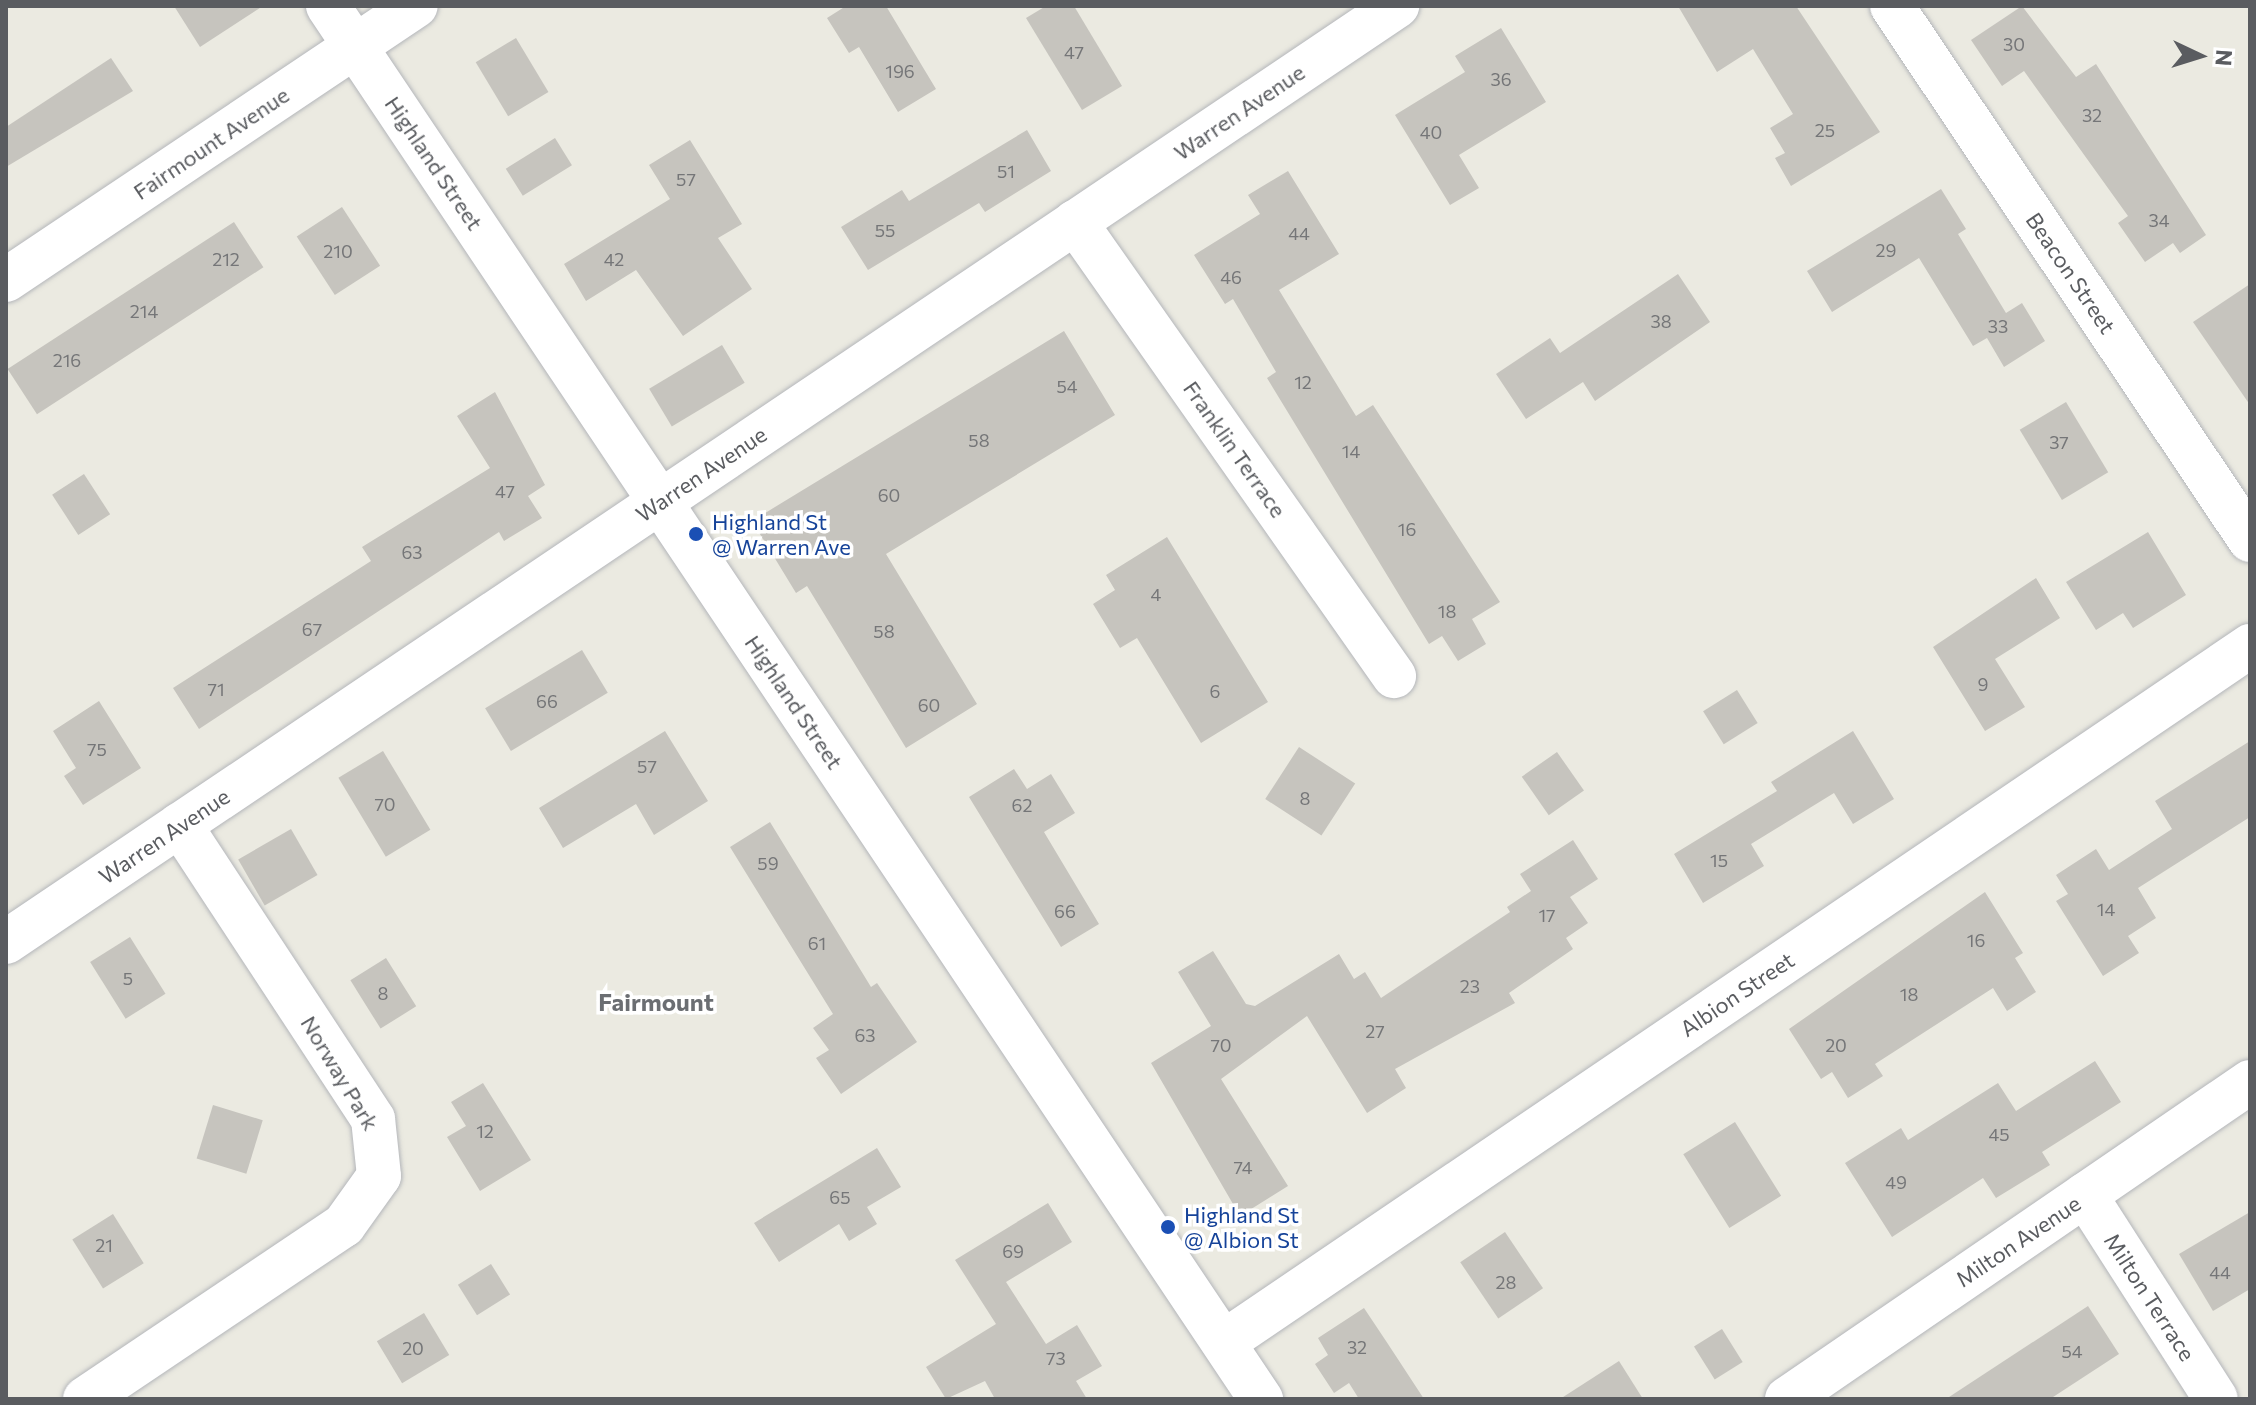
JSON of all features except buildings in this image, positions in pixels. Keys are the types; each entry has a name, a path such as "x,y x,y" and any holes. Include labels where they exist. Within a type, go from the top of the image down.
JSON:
{"street":[{"name":"Highland Street","path":"328,6 1261,1399"},
{"name":"Fairmount Avenue","path":"6,280 416,6"},
{"name":"Warren Avenue","path":"6,942 1397,6"},
{"name":"Beacon Street","path":"1892,6 2250,540"},
{"name":"Franklin Terrace","path":"1075,222 1394,676"},
{"name":"Albion Street","path":"1224,1342 2250,646"},
{"name":"Norway Park","path":"85,1399 344,1225 379,1176 373,1119 180,825"},
{"name":"Milton Avenue","path":"1787,1399 2250,1082"},
{"name":"Milton Terrace","path":"2085,1195 2216,1399"}],"place":[{"name":"Highland St @ Warren Ave","path":"696,534"},
{"name":"Highland St @ Albion St","path":"1168,1227"}],"district":[{"name":"Fairmount","path":"656,1002"}]}
